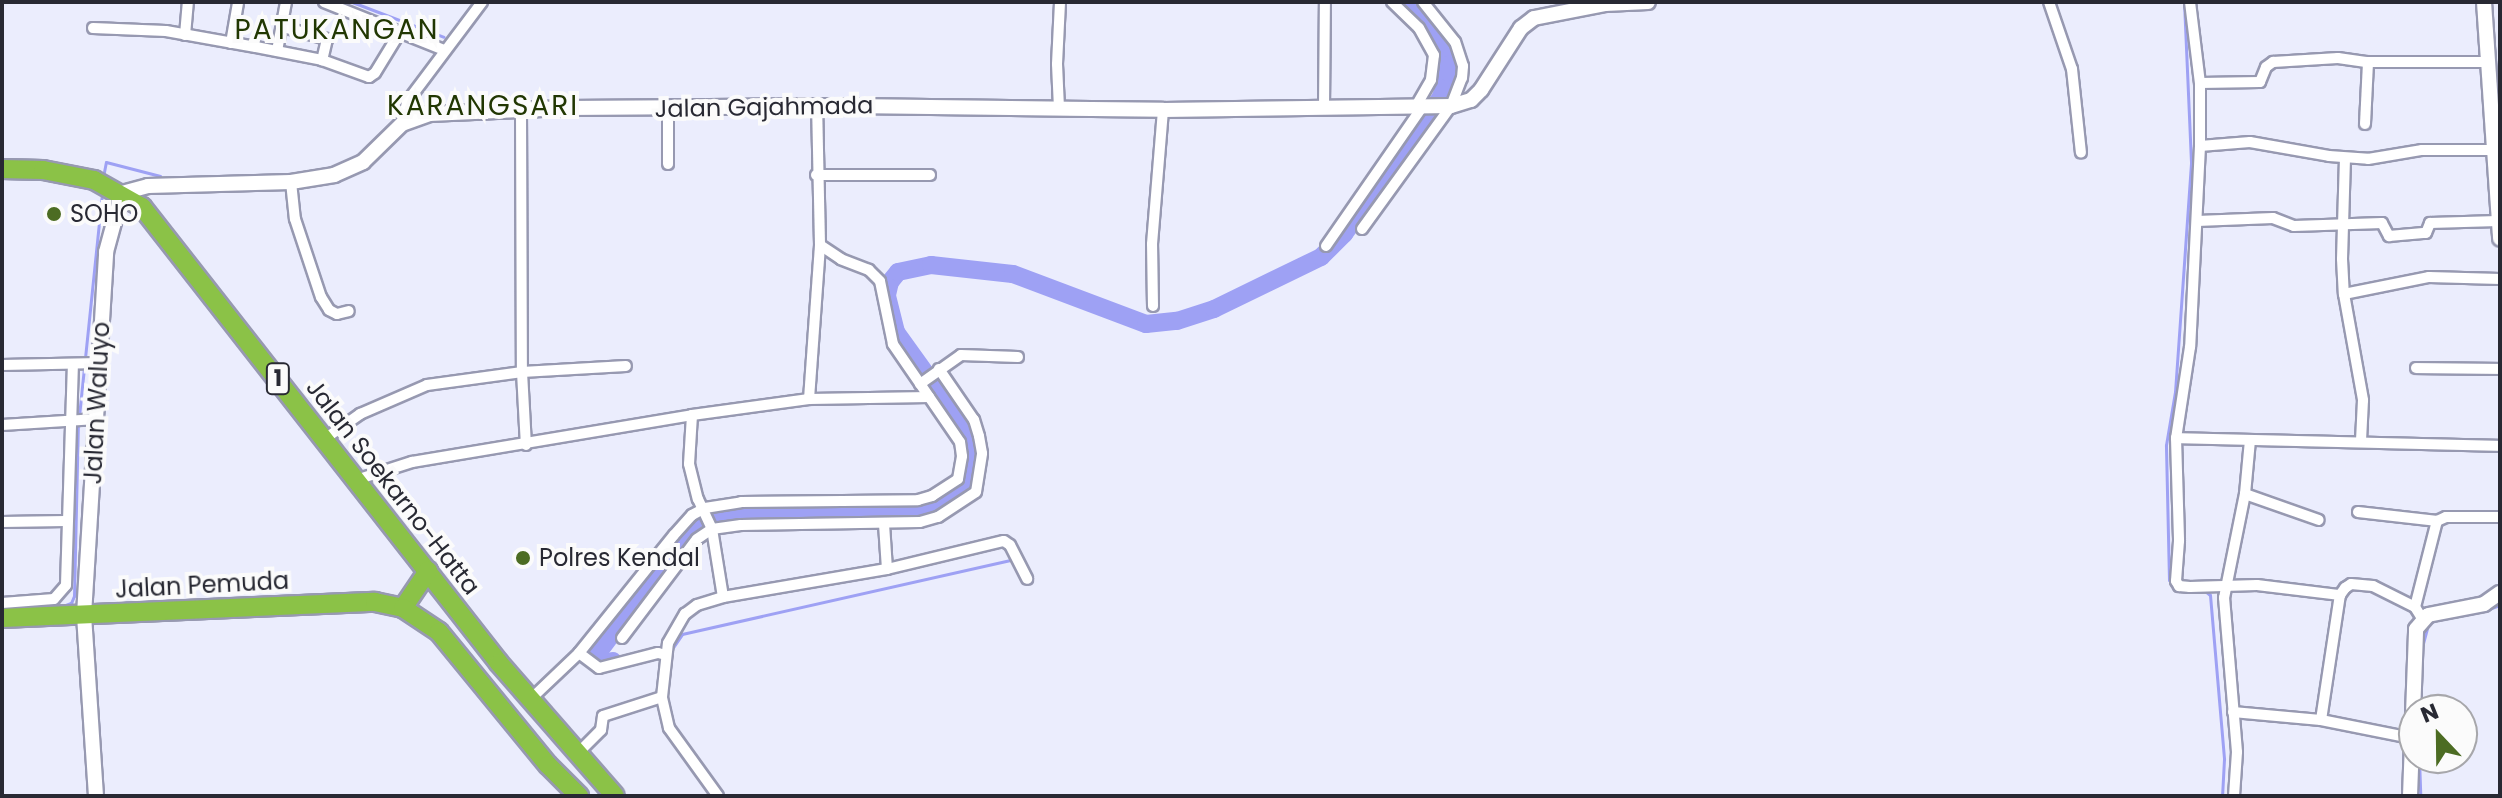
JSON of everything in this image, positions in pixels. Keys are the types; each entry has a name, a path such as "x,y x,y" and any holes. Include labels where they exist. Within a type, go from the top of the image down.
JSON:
{"highway":[{"name":"Jalan Soekarno-Hatta","path":"2,169 43,170 94,180 142,207 168,235 486,646 539,702 615,796"},
{"path":"428,571 403,608 439,632 548,765 579,796"},
{"name":"Jalan Pemuda","path":"2,618 375,602 403,608"}],"street":[{"path":"185,35 188,2"},
{"path":"277,51 286,2"},
{"path":"324,2 444,50"},
{"path":"402,124 407,102 482,2"},
{"path":"1060,2 1057,64 1060,100"},
{"path":"1324,99 1325,2"},
{"path":"1326,246 1422,106 1431,80 1434,55 1419,28 1392,2"},
{"path":"1362,229 1453,98 1463,66 1455,42 1423,2"},
{"path":"1453,98 1471,100 1481,90 1521,28 1534,18 1605,4 1648,2"},
{"path":"2049,2 2074,77 2081,153"},
{"path":"2190,2 2200,83 2200,146 2189,362 2176,438 2179,541 2176,581 2179,586 2190,587 2227,583 2340,595"},
{"path":"2484,2 2500,238"},
{"path":"231,43 238,3"},
{"path":"283,27 327,39 322,60"},
{"path":"93,28 185,35 322,60 372,76 400,32"},
{"path":"2200,83 2260,82 2266,67 2273,62 2338,58 2368,62 2490,62"},
{"path":"2365,124 2368,62"},
{"name":"Jalan Gajahmada","path":"118,191 172,185 291,182 334,175 363,162 402,124 429,114 668,109 817,113 1060,100 1163,110 1324,99 1422,106 1453,98"},
{"path":"668,109 668,164"},
{"path":"521,110 522,372 526,445"},
{"path":"1153,306 1152,244 1163,110"},
{"path":"809,399 820,245 816,175 817,113"},
{"path":"2200,146 2250,142 2368,159 2422,150 2493,150"},
{"path":"2345,158 2341,225 2344,294 2363,400 2361,441"},
{"path":"816,175 930,175"},
{"path":"291,182 295,219 321,297 329,310 337,314 349,311"},
{"name":"Jalan Waluyo","path":"96,796 84,615 96,363 106,252 118,191"},
{"path":"2197,221 2273,218 2294,226 2382,223 2389,236 2426,233 2430,223 2498,221"},
{"path":"820,245 841,259 876,275 889,335 960,442 960,480"},
{"path":"2344,294 2429,277 2500,279"},
{"path":"922,383 961,355 1018,357"},
{"path":"2,365 96,363"},
{"path":"2,603 49,600 64,592 75,364"},
{"path":"326,438 360,414 427,385 522,372 626,366"},
{"path":"2416,368 2500,369"},
{"path":"622,638 697,539 712,527 884,524 938,517 974,491 982,453 979,436 974,420 937,371"},
{"path":"359,479 412,462 692,415 809,399 929,397"},
{"path":"692,415 689,464 700,505 712,527 723,597"},
{"path":"2,425 93,419"},
{"path":"2176,438 2500,446"},
{"path":"2234,796 2237,752 2224,598 2245,494 2250,440"},
{"path":"960,480 974,491"},
{"path":"539,702 582,655 692,515 741,502 918,500 932,496 960,480"},
{"path":"2245,494 2319,520"},
{"path":"2358,512 2437,521 2446,517 2500,517"},
{"path":"2,522 66,521"},
{"path":"2412,694 2418,612 2437,521"},
{"path":"884,524 887,569"},
{"path":"718,796 669,728 662,697 667,649 685,614 697,605 723,597 887,569 1004,541 1010,545 1027,579"},
{"path":"2321,720 2340,595 2351,584 2373,586 2418,612 2484,604 2500,593"},
{"path":"582,655 599,668 667,649"},
{"path":"622,796 574,743 601,730 603,716 662,697"},
{"path":"2233,712 2321,720 2398,735"},
{"path":"2410,774 2410,796"}],"waterway":[{"path":"352,2 444,37"},
{"path":"613,661 602,664 594,658 679,545 703,523 741,514 905,511 937,505 965,490 970,482 968,441 957,417 896,332 887,295 890,282 898,272 931,265 1013,274 1146,324 1177,321 1214,309 1321,257 1344,234 1441,97 1448,72 1443,48 1430,27 1406,2"},
{"path":"2178,590 2169,580 2166,445 2175,392 2191,162 2184,2"},
{"path":"2490,3 2500,122"},
{"path":"103,177 106,162 160,176"},
{"path":"79,416 102,193"},
{"path":"63,606 71,603 74,596 78,424"},
{"path":"672,649 682,634 1014,559"},
{"path":"2205,591 2210,595 2224,759 2222,796"},
{"path":"2486,610 2500,605"},
{"path":"3,608 52,607"},
{"path":"2422,647 2428,624 2436,620"},
{"path":"2419,774 2420,796"}],"place":[{"name":"SOHO","path":"54,214"},
{"name":"Polres Kendal","path":"523,558"}],"district":[{"name":"PATUKANGAN","path":"337,30"},
{"name":"KARANGSARI","path":"483,106"}]}
